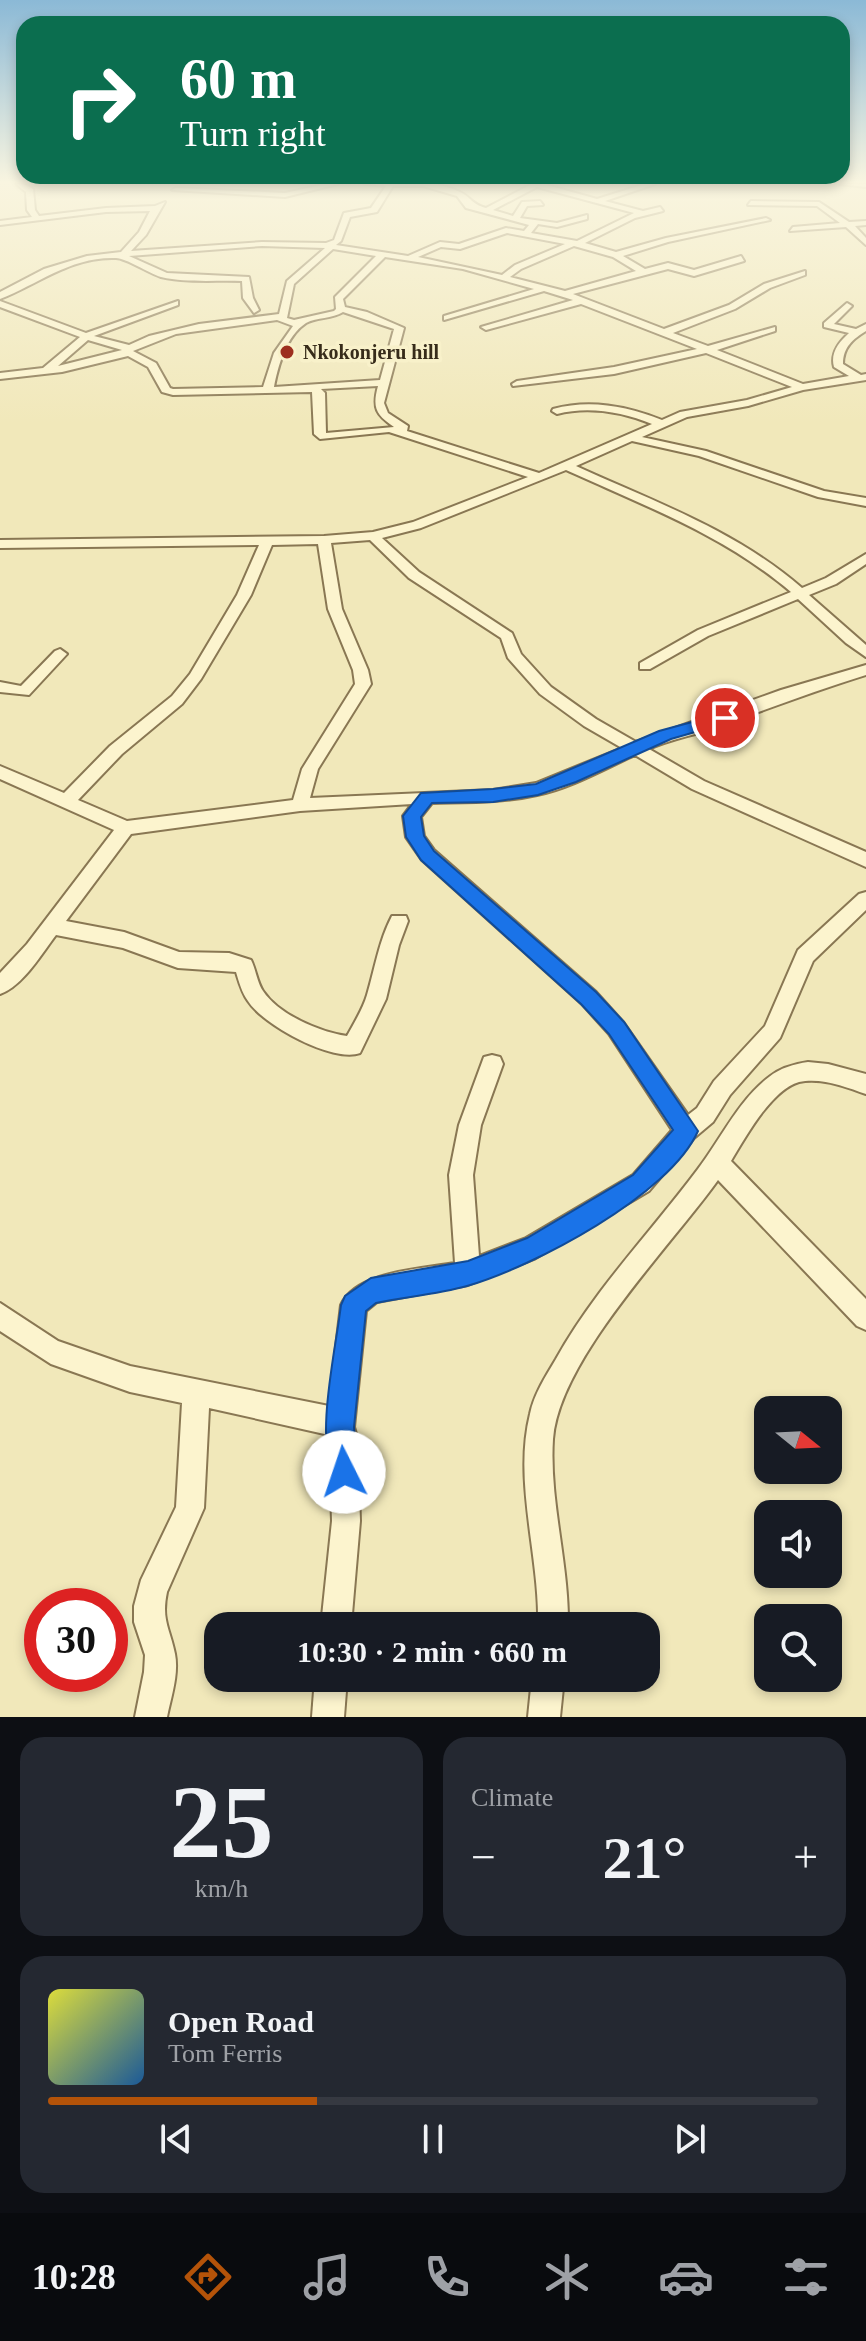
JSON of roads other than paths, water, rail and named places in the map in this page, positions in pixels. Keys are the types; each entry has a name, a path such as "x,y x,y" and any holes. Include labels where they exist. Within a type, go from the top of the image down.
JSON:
{"street":[{"path":"0,296 53,268 72,264"},
{"path":"139,264 156,274 194,280 244,279 254,310"},
{"path":"0,376 31,375 62,369 176,332 283,317 290,283 310,264"},
{"path":"341,309 338,299 373,264"},
{"path":"440,264 504,277 584,300 802,387"},
{"path":"504,277 525,264"},
{"path":"631,264 644,272"},
{"path":"565,294 671,266 694,273 724,264"},
{"path":"666,332 732,307 767,286 802,273"},
{"path":"135,279 156,274"},
{"path":"0,285 17,287"},
{"path":"447,318 545,288"},
{"path":"486,327 584,300"},
{"path":"50,369 83,338 175,303"},
{"path":"0,304 34,312 83,338 127,350 152,365 166,390 173,392 268,390 316,393 342,385 384,383"},
{"path":"847,306 827,325 861,330"},
{"path":"277,317 302,322 331,316 341,309 364,314 399,328 379,403 383,415 419,436"},
{"path":"268,390 281,345 302,322"},
{"path":"517,384 624,368 711,349 772,329"},
{"path":"861,330 839,348 837,355 838,365 862,378"},
{"path":"0,544 324,540 373,536 417,525 540,477 684,414 748,403 802,387 862,378"},
{"path":"316,393 320,434 324,437 390,429 540,477"},
{"path":"557,411 582,406 640,416 660,423"},
{"path":"629,437 702,453 822,494 866,502"},
{"path":"566,466 717,534 770,568 866,652"},
{"path":"373,536 414,575 507,636 508,646 524,669 551,696 702,787 834,842 866,860"},
{"path":"300,805 310,769 363,684 361,668 344,636 328,587 324,540"},
{"path":"67,801 107,758 177,700 196,676 244,595 267,541"},
{"path":"645,666 703,633 831,581 866,558"},
{"path":"0,687 24,692 60,654"},
{"path":"0,772 126,828 300,805 493,796 538,789 570,778 633,748 866,670"},
{"path":"427,797 412,816 415,837 428,855 589,998 616,1028 686,1131"},
{"path":"0,986 51,926 91,869 126,828"},
{"path":"337,1612 346,1521 340,1427 354,1305 371,1291 468,1273 534,1247 641,1183 686,1131 705,1115 722,1088 773,1032 805,956 866,899"},
{"path":"51,926 124,940 178,960 229,961 244,966 256,996 281,1019 335,1045 353,1046 376,999 389,945 399,921"},
{"path":"468,1273 461,1175 470,1125 492,1064"},
{"path":"553,1612 552,1564 543,1500 543,1413 555,1385 597,1314 717,1163 766,1094 789,1075 824,1072 866,1084"},
{"path":"717,1163 866,1317"},
{"path":"0,1316 51,1351 79,1363 146,1384 334,1421 340,1427"},
{"path":"151,1717 160,1672 160,1655 149,1622 149,1606 152,1591 190,1508 196,1393"},
{"path":"328,1717 330,1692"},
{"path":"544,1717 547,1692"}],"place":[{"name":"Nkokonjeru hill","path":"287,352"}]}
